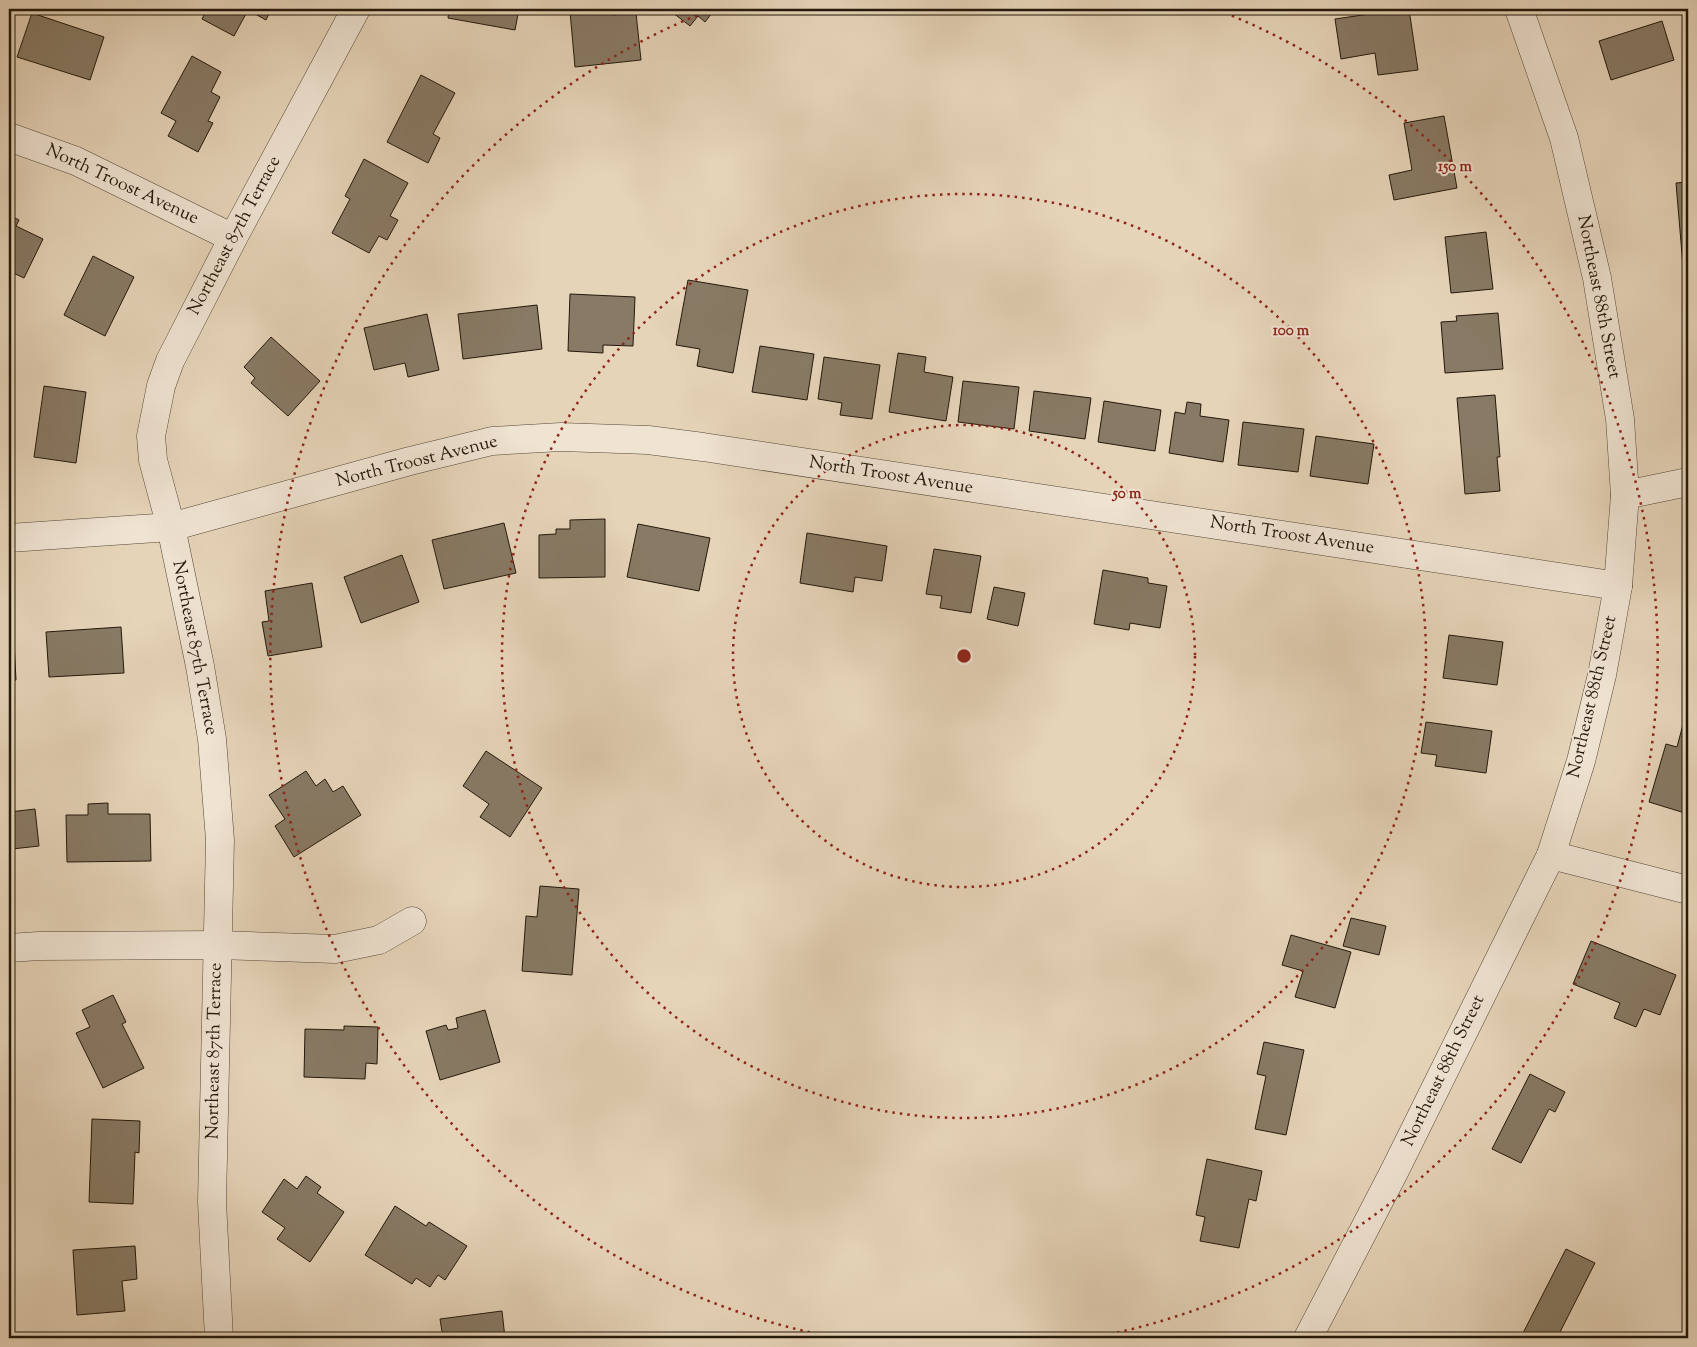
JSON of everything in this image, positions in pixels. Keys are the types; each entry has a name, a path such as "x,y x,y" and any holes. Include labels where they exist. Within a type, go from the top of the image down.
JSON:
{"street":[{"name":"Northeast 87th Terrace","path":"219,1338 212,1202 220,840 212,739 200,666 171,527 152,460 151,436 154,413 170,361 233,238 356,9"},
{"name":"Northeast 88th Street","path":"1308,1338 1394,1172 1550,855 1581,761 1602,675 1618,586 1625,495 1620,418 1598,278 1564,138 1520,9"},
{"name":"North Troost Avenue","path":"9,137 76,161 233,238"},
{"name":"North Troost Avenue","path":"9,538 171,527 410,461 492,441 561,437 648,440 703,447 1618,586"},
{"path":"1625,495 1688,482"},
{"path":"1550,855 1688,890"},
{"path":"9,948 39,946 218,945 335,948 379,940 412,921"}],"building":[{"path":"207,9 271,9 266,20 248,10 234,36 202,19"},
{"path":"449,9 519,9 515,30 448,18"},
{"path":"612,9 612,15 636,13 641,60 575,67 570,12"},
{"path":"668,9 715,9 705,22 698,16 690,26"},
{"path":"1409,9 1418,70 1378,75 1375,53 1341,59 1335,19"},
{"path":"32,13 104,37 90,80 17,57"},
{"path":"1662,21 1674,60 1611,80 1599,41"},
{"path":"192,56 221,72 211,92 220,97 208,121 213,123 198,152 168,136 176,121 161,113"},
{"path":"421,75 455,93 433,134 440,138 428,163 387,142"},
{"path":"1444,116 1457,188 1394,200 1389,175 1412,170 1404,123"},
{"path":"364,159 408,183 390,216 398,220 387,240 379,236 369,253 332,233 350,199 345,196"},
{"path":"1688,182 1688,266 1683,266 1676,183"},
{"path":"9,215 19,220 16,226 43,239 24,278 9,271"},
{"path":"1486,232 1493,289 1451,293 1445,237"},
{"path":"93,256 134,277 105,336 64,315"},
{"path":"688,280 748,290 733,373 697,366 700,349 676,345"},
{"path":"570,294 635,297 633,346 603,345 603,353 568,351"},
{"path":"537,305 542,349 463,359 458,314"},
{"path":"1498,313 1503,369 1445,373 1441,322 1457,321 1456,316"},
{"path":"427,314 439,370 408,377 405,363 374,370 364,328"},
{"path":"271,337 320,381 288,416 251,383 255,378 244,367"},
{"path":"760,346 814,354 807,400 752,392"},
{"path":"898,353 926,357 924,372 953,377 946,421 889,412"},
{"path":"824,357 880,365 872,419 840,415 842,403 818,399"},
{"path":"963,381 1019,387 1014,429 958,422"},
{"path":"44,386 86,392 76,463 34,457"},
{"path":"1034,391 1091,398 1085,439 1029,431"},
{"path":"1495,395 1500,457 1497,457 1500,491 1465,494 1457,398"},
{"path":"1104,401 1161,410 1155,451 1098,442"},
{"path":"1187,402 1201,404 1200,416 1229,420 1223,462 1169,453 1175,412 1185,414"},
{"path":"1243,422 1304,429 1298,472 1238,465"},
{"path":"1316,436 1374,444 1368,484 1310,476"},
{"path":"605,519 605,577 539,578 539,535 556,534 556,529 570,529 570,520"},
{"path":"504,523 516,573 444,589 432,540"},
{"path":"638,524 710,538 699,591 627,577"},
{"path":"807,533 887,546 882,581 855,577 853,592 800,583"},
{"path":"934,549 981,556 971,613 940,608 942,596 926,594"},
{"path":"402,555 419,602 361,623 344,577"},
{"path":"1103,570 1148,578 1148,583 1167,586 1160,628 1130,623 1129,630 1094,624"},
{"path":"312,583 322,647 268,656 262,622 269,621 265,591"},
{"path":"994,587 1025,593 1018,626 987,619"},
{"path":"9,623 13,623 16,680 9,680"},
{"path":"1688,623 1688,653 1684,652"},
{"path":"121,627 124,673 49,677 46,632"},
{"path":"1449,635 1503,642 1497,685 1443,678"},
{"path":"1686,713 1688,714 1688,814 1649,802 1666,744 1677,747"},
{"path":"1426,722 1492,731 1486,773 1435,766 1437,755 1421,753"},
{"path":"486,751 542,788 510,837 480,817 489,804 463,786"},
{"path":"306,771 316,786 325,779 333,792 343,786 361,815 294,857 275,826 285,819 269,795"},
{"path":"108,803 108,814 150,814 151,861 67,862 66,815 88,815 88,804"},
{"path":"35,809 39,846 12,849 12,854 9,855 9,812"},
{"path":"540,886 579,889 572,975 522,971 526,916 537,917"},
{"path":"1351,918 1386,926 1379,955 1343,946"},
{"path":"1291,935 1351,952 1335,1008 1295,997 1303,971 1282,965"},
{"path":"1591,941 1676,975 1660,1015 1644,1009 1636,1027 1614,1018 1620,1003 1573,984"},
{"path":"113,995 126,1022 122,1024 144,1068 103,1088 76,1033 90,1027 82,1010"},
{"path":"485,1010 500,1062 440,1080 426,1031 446,1025 448,1030 458,1028 456,1018"},
{"path":"344,1026 378,1027 377,1064 366,1063 365,1079 304,1077 305,1029 344,1030"},
{"path":"1264,1042 1304,1050 1286,1135 1255,1129 1266,1076 1257,1074"},
{"path":"1530,1074 1565,1092 1555,1112 1549,1109 1521,1163 1492,1149"},
{"path":"92,1119 140,1121 139,1153 135,1152 133,1204 89,1202"},
{"path":"1207,1159 1262,1171 1256,1201 1249,1199 1239,1248 1200,1241 1205,1217 1196,1215"},
{"path":"306,1176 321,1187 317,1193 344,1212 310,1262 277,1239 285,1228 262,1212 284,1179 297,1189"},
{"path":"395,1206 426,1226 429,1222 467,1246 445,1280 438,1275 430,1287 416,1278 412,1284 365,1255"},
{"path":"135,1246 137,1279 122,1281 125,1311 77,1315 73,1250"},
{"path":"1566,1249 1595,1263 1557,1338 1528,1338 1522,1335"},
{"path":"502,1311 505,1338 443,1338 440,1319"}]}
